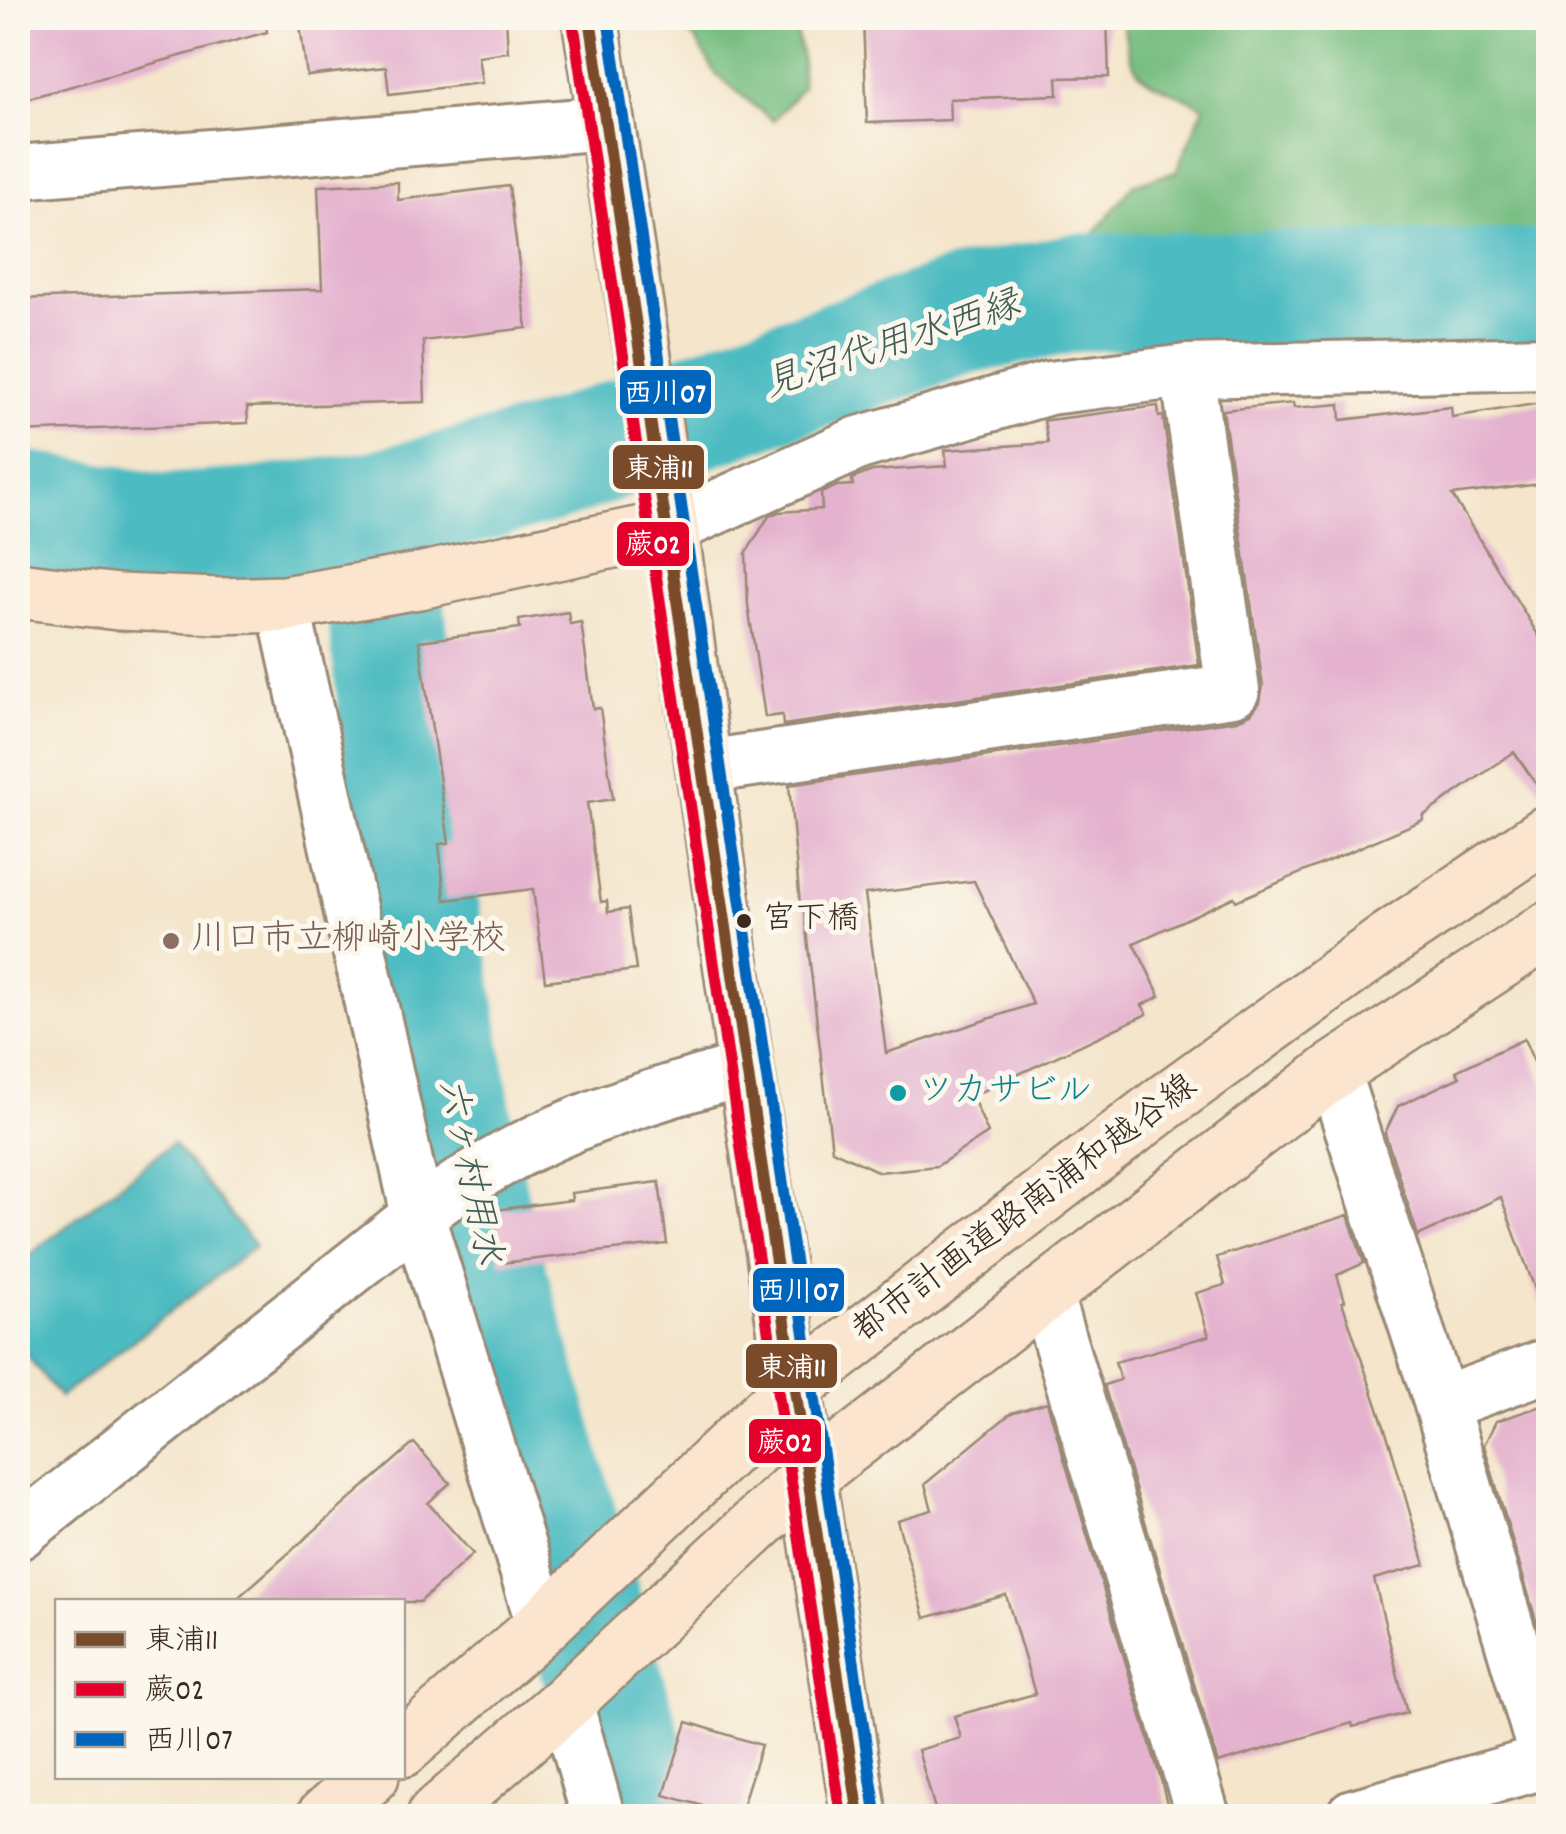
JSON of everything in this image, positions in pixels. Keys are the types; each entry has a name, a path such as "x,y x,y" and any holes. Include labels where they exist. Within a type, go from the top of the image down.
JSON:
{"street":[{"path":"590,18 666,501 746,1069 859,1816"},
{"path":"18,172 606,123"},
{"path":"18,590 118,602 220,606 283,604 352,594 419,581 666,501 1049,388 1187,371 1548,363"},
{"path":"704,768 1232,690 1187,371"},
{"path":"283,604 430,1206 543,1625"},
{"name":"都市計画道路南浦和越谷線","path":"405,1746 543,1625 795,1386 1165,1102 1390,940 1548,833"},
{"path":"436,1816 566,1702 809,1476 1333,1071 1548,930"},
{"path":"18,1532 430,1206 489,1166 556,1130 746,1069"},
{"path":"1333,1071 1441,1404 1548,1761 1353,1816"},
{"path":"1045,1292 1203,1816"},
{"path":"1441,1404 1548,1365"},
{"path":"566,1702 598,1816"},
{"path":"325,1816 368,1779"}],"green space":[{"path":"669,18 800,18 795,26 802,58 802,87 773,121 716,74 696,40"},
{"path":"1123,18 1548,18 1548,316 1481,312 1319,319 1247,327 1140,313 1093,320 1068,312 1052,266 1093,235 1134,184 1176,172 1204,107 1156,84 1137,70 1126,42"}],"water":[{"path":"173,1143 255,1246 60,1397 18,1344 18,1264"}],"building":[{"path":"18,18 265,18 267,32 18,101"},
{"path":"299,18 506,18 508,52 478,56 482,83 389,94 386,67 307,76"},
{"path":"863,18 1107,18 1109,77 1057,78 1058,95 949,99 950,120 867,123"},
{"path":"398,182 398,200 509,186 527,328 423,341 425,402 247,407 248,423 18,432 18,299 322,289 318,186"},
{"path":"1548,402 1548,483 1452,495 1548,651 1548,801 1514,752 1423,816 1423,820 1236,901 1234,897 1134,943 1160,996 1142,1005 1147,1014 972,1096 988,1133 937,1166 879,1172 832,1150 789,785 1237,720 1251,714 1260,702 1263,686 1223,410 1293,403 1294,408 1340,404 1341,420 1451,407 1452,417","holes":["974,881 1033,1004 886,1053 865,894"]},
{"path":"1158,406 1159,417 1163,416 1199,665 783,725 782,715 765,717 748,605 746,553 769,516 822,509 821,493 853,485 852,479 872,471 947,466 945,450 1048,443 1044,421"},
{"path":"568,612 570,624 581,622 593,709 600,708 613,799 587,803 601,902 607,901 608,912 628,909 636,970 545,981 533,889 445,900 439,844 449,843 419,641 520,628 519,620"},
{"path":"1524,1039 1548,1094 1548,1307 1542,1308 1501,1197 1418,1236 1385,1133 1398,1106 1460,1077 1456,1071"},
{"path":"659,1182 667,1244 501,1263 494,1210 572,1200 571,1193"},
{"path":"1348,1215 1364,1263 1337,1275 1345,1301 1342,1302 1390,1444 1425,1565 1374,1579 1407,1713 1353,1727 1352,1723 1218,1763 1104,1385 1120,1380 1115,1362 1209,1336 1196,1293 1225,1285 1217,1257"},
{"path":"1047,1402 1170,1816 937,1816 918,1750 961,1738 954,1716 1035,1694 1006,1595 925,1618 897,1520 932,1510 925,1484 1011,1413"},
{"path":"1548,1404 1545,1650 1484,1445 1496,1421"},
{"path":"414,1443 450,1483 428,1503 473,1554 420,1602 236,1599"},
{"path":"687,1722 761,1745 739,1816 664,1795"}],"waterway":[{"name":"見沼代用水西縁","path":"18,509 161,533 261,526 375,510 545,465 959,317 1078,292 1548,288"},
{"name":"六ヶ村用水","path":"375,510 417,885 456,1139 479,1245 643,1816"}],"transit line":[{"name":"東浦11","path":"590,18 859,1816"},
{"name":"西川07","path":"608,18 876,1813"},
{"name":"蕨02","path":"573,21 841,1816"}],"place":[{"name":"宮下橋","path":"744,921"},
{"name":"川口市立柳崎小学校","path":"171,941"},
{"name":"ツカサビル","path":"898,1093"}]}
